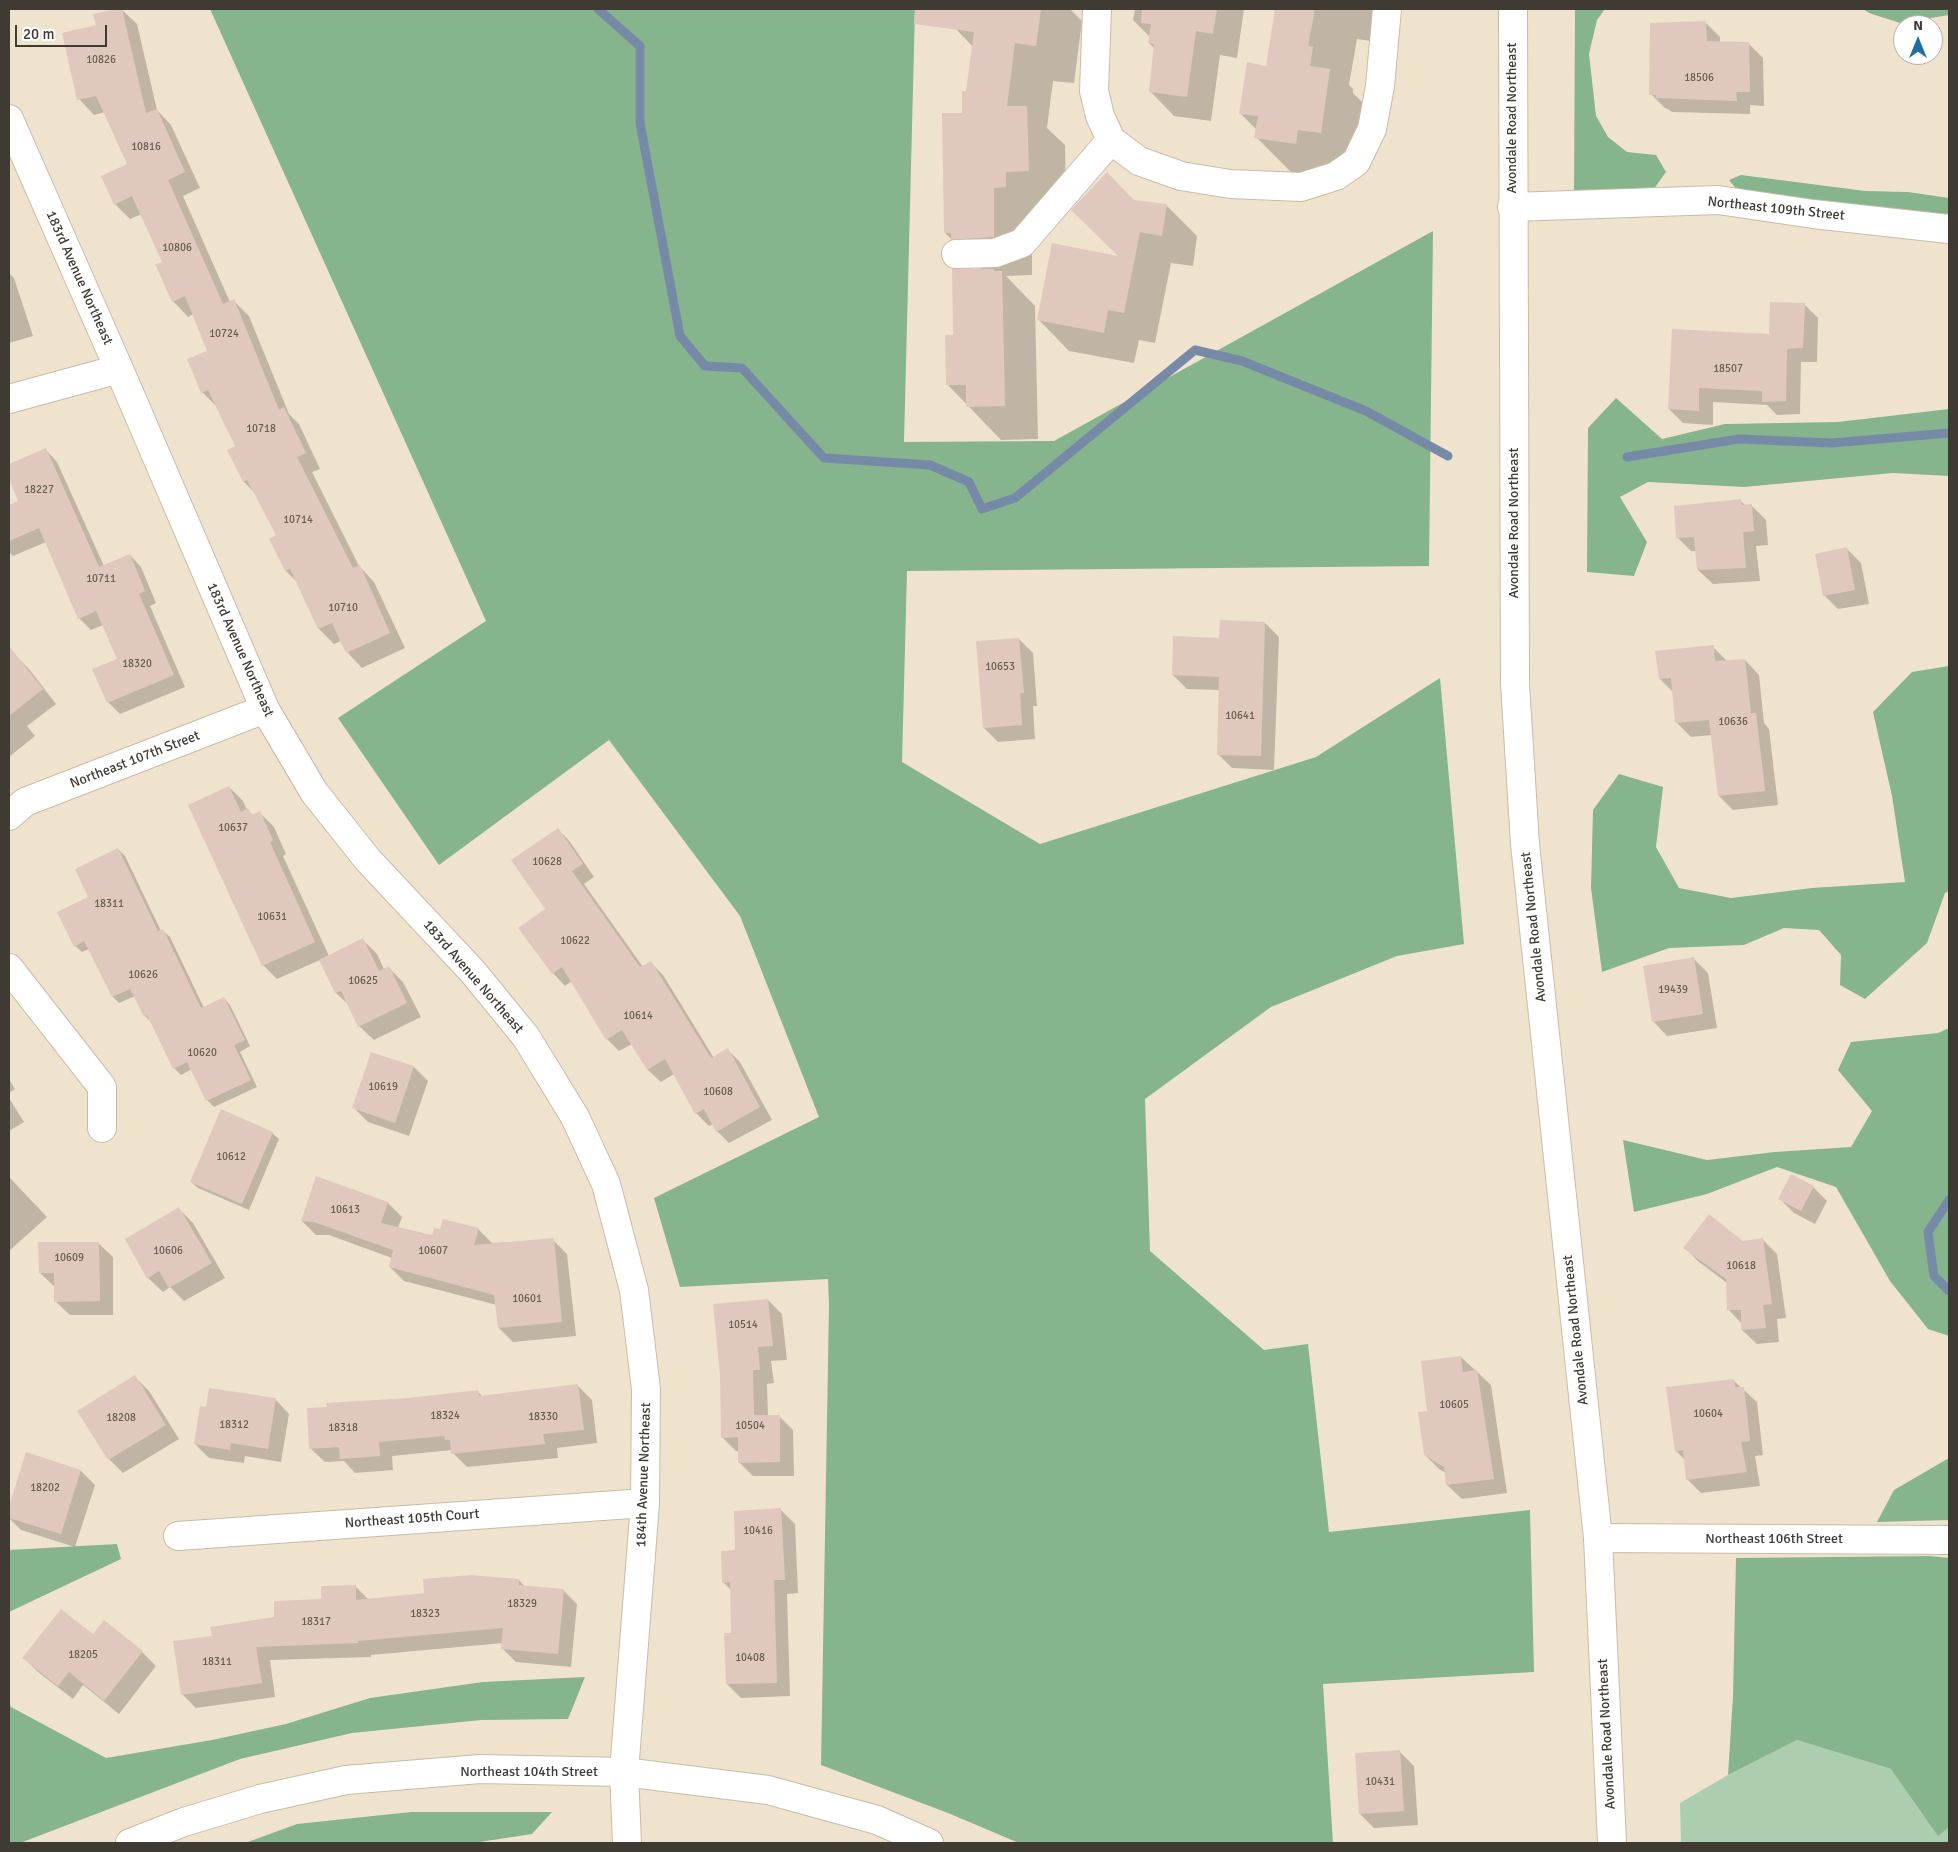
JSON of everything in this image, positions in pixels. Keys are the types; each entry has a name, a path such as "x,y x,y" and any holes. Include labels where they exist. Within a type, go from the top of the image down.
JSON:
{"street":[{"path":"1097,9 1094,91 1100,116 1111,140 1139,161 1180,176 1230,184 1301,187 1336,176 1356,162 1372,129 1380,86 1387,9"},
{"name":"Avondale Road Northeast","path":"1513,9 1512,207 1515,684 1525,844 1598,1538 1612,1843"},
{"name":"183rd Avenue Northeast","path":"9,120 119,369 265,709 314,792 368,860 473,972 526,1038 575,1117"},
{"path":"956,254 994,253 1022,243 1111,140"},
{"name":"Northeast 109th Street","path":"1512,207 1718,200 1813,214 1949,229"},
{"path":"9,399 119,369"},
{"name":"Northeast 107th Street","path":"9,816 25,802 265,709"},
{"path":"9,968 102,1087 102,1128"},
{"name":"184th Avenue Northeast","path":"575,1117 606,1184 634,1290 646,1389 645,1503 624,1772 627,1843"},
{"name":"Northeast 105th Court","path":"178,1536 645,1503"},
{"name":"Northeast 106th Street","path":"1598,1538 1949,1540"},
{"name":"Northeast 104th Street","path":"130,1843 184,1822 260,1799 346,1780 480,1769 624,1772 768,1790 877,1820 929,1843"}],"green space":[{"path":"210,9 915,9 904,442 1054,441 1433,231 1429,566 907,571 902,762 1040,844 1316,757 1440,678 1464,944 1397,956 1271,1007 1145,1099 1150,1251 1264,1350 1308,1344 1329,1532 1530,1510 1534,1672 1323,1684 1333,1843 1019,1843 948,1813 821,1765 828,1279 680,1287 654,1198 819,1117 740,916 609,740 439,865 338,718 486,621"},
{"path":"1575,9 1605,9 1597,20 1589,54 1596,116 1608,137 1627,152 1656,155 1666,172 1651,193 1574,195"},
{"path":"1863,9 1949,9 1949,15 1893,15 1893,21 1869,13"},
{"path":"1741,175 1865,191 1908,192 1949,198 1949,216 1843,208 1738,191 1729,180"},
{"path":"1616,398 1662,439 1725,424 1838,422 1949,409 1949,476 1893,473 1744,487 1648,482 1620,497 1647,542 1634,576 1587,572 1588,428"},
{"path":"1949,666 1949,891 1945,893 1927,943 1865,999 1840,985 1841,955 1819,930 1784,928 1744,945 1669,948 1602,972 1591,888 1593,810 1619,774 1663,787 1656,847 1679,888 1731,898 1812,888 1905,882 1892,796 1873,712 1912,672"},
{"path":"1949,1028 1949,1336 1928,1329 1890,1281 1836,1187 1777,1167 1707,1194 1634,1212 1623,1140 1707,1160 1775,1152 1851,1147 1872,1111 1838,1070 1851,1042 1938,1033"},
{"path":"1949,1458 1949,1520 1877,1522 1894,1490"},
{"path":"117,1544 121,1559 9,1612 9,1550"},
{"path":"1929,1556 1949,1558 1949,1827 1938,1836 1891,1769 1797,1740 1728,1775 1733,1696 1736,1558"},
{"path":"585,1677 568,1719 481,1720 352,1733 240,1759 20,1843 9,1843 9,1702 11,1707 106,1758 212,1740 286,1724 370,1698 483,1682"},
{"path":"1797,1740 1891,1769 1949,1796 1949,1843 1681,1843 1680,1803 1728,1775"},
{"path":"411,1812 552,1812 532,1834 473,1843 245,1843 297,1824"}],"building":[{"path":"122,9 146,113 157,109 185,172 168,180 223,304 234,299 279,410 284,407 306,453 297,457 353,568 360,565 390,633 346,653 332,623 318,629 290,569 285,571 269,539 276,535 247,480 243,482 227,450 235,446 208,390 201,393 187,359 207,351 185,296 172,302 155,264 162,262 132,196 114,205 101,176 127,164 96,96 77,100 62,33 96,25 93,14"},
{"path":"915,9 1041,9 1036,46 1015,43 1007,106 1027,106 1029,171 1006,172 1006,187 994,188 994,237 951,240 951,233 944,233 942,113 962,113 962,91 966,91 974,32 914,24"},
{"path":"1142,9 1217,9 1213,34 1196,31 1187,97 1149,92 1154,44 1148,43 1151,24 1141,23"},
{"path":"1275,9 1315,9 1308,46 1313,47 1310,66 1330,69 1321,133 1298,130 1296,144 1254,138 1258,116 1239,114 1247,62 1266,66"},
{"path":"1706,21 1707,41 1749,42 1750,92 1736,92 1737,101 1656,98 1656,95 1649,95 1650,23"},
{"path":"1107,172 1134,200 1167,204 1162,236 1140,232 1124,313 1108,310 1104,333 1037,320 1052,243 1118,256 1071,210"},
{"path":"952,269 994,269 994,271 1002,271 1005,406 966,407 966,385 946,385 945,335 953,335"},
{"path":"1770,302 1805,303 1803,348 1787,349 1786,401 1762,402 1762,391 1699,388 1699,411 1668,409 1672,329 1769,334"},
{"path":"46,448 99,567 130,554 145,591 139,594 174,675 107,703 92,669 117,659 96,611 78,619 39,528 9,541 9,505 18,501 9,479 9,464"},
{"path":"1741,499 1742,505 1752,504 1754,531 1743,532 1746,568 1697,570 1694,537 1676,538 1674,506"},
{"path":"1847,547 1855,590 1823,596 1815,554"},
{"path":"1220,620 1265,622 1261,756 1217,755 1219,677 1172,675 1173,636 1219,638"},
{"path":"1019,638 1024,693 1020,693 1022,725 983,728 976,641"},
{"path":"1714,645 1715,661 1745,659 1751,713 1756,713 1765,791 1718,796 1709,720 1675,723 1671,678 1659,679 1655,651"},
{"path":"9,646 43,689 9,716"},
{"path":"229,786 241,812 248,808 252,815 260,811 273,840 270,842 315,942 262,966 188,805"},
{"path":"558,828 583,864 572,871 640,967 651,961 711,1058 728,1048 760,1107 716,1132 704,1109 695,1114 665,1059 647,1070 622,1030 606,1040 562,967 552,974 518,928 545,909 511,860"},
{"path":"118,848 158,931 163,929 201,1008 224,997 245,1040 234,1045 251,1080 206,1101 187,1062 173,1069 147,1015 144,1017 130,989 112,997 84,941 74,947 57,912 88,897 75,869"},
{"path":"363,938 379,971 389,966 407,1003 358,1027 341,991 335,993 319,960"},
{"path":"1694,957 1703,1014 1652,1022 1643,966"},
{"path":"371,1052 414,1066 395,1123 352,1108"},
{"path":"221,1109 273,1132 242,1204 190,1182"},
{"path":"1791,1174 1814,1186 1801,1211 1778,1199"},
{"path":"316,1176 388,1202 381,1223 432,1235 434,1228 440,1229 443,1219 479,1228 474,1245 554,1238 562,1322 498,1328 494,1295 389,1267 393,1250 314,1222 301,1221"},
{"path":"179,1207 212,1263 169,1288 159,1271 147,1279 125,1239"},
{"path":"1709,1214 1743,1241 1763,1238 1772,1304 1763,1305 1766,1328 1741,1330 1741,1310 1727,1310 1726,1279 1683,1248"},
{"path":"38,1242 99,1242 100,1301 54,1302 54,1273 39,1273"},
{"path":"768,1299 773,1346 758,1347 760,1370 753,1370 754,1415 780,1415 780,1462 738,1463 738,1437 721,1438 720,1376 713,1304"},
{"path":"1461,1356 1463,1372 1477,1370 1494,1479 1446,1485 1444,1467 1424,1455 1418,1412 1427,1411 1421,1361"},
{"path":"135,1375 166,1425 108,1460 77,1411"},
{"path":"1734,1379 1735,1387 1744,1387 1750,1441 1741,1442 1747,1472 1686,1480 1683,1450 1675,1452 1666,1387"},
{"path":"578,1384 584,1430 543,1434 545,1444 451,1454 450,1440 445,1440 444,1436 379,1442 380,1456 340,1459 339,1447 309,1449 307,1408 327,1407 326,1403 408,1398 478,1390 479,1396"},
{"path":"209,1388 276,1398 268,1449 231,1443 230,1450 194,1444 200,1406 206,1407"},
{"path":"26,1452 81,1470 61,1534 9,1518 9,1506"},
{"path":"781,1508 785,1580 774,1580 777,1683 726,1684 724,1633 731,1633 730,1582 722,1583 721,1551 735,1550 734,1511"},
{"path":"471,1575 519,1579 519,1585 564,1589 558,1654 501,1649 503,1628 358,1641 358,1643 256,1647 262,1683 181,1695 173,1641 212,1636 210,1627 274,1617 274,1601 321,1599 321,1586 356,1585 356,1600 424,1593 423,1579"},
{"path":"61,1609 93,1634 104,1620 143,1651 104,1701 69,1672 58,1686 22,1658"},
{"path":"1400,1750 1404,1811 1359,1814 1355,1753"}],"waterway":[{"path":"598,9 640,46 640,123 680,336 705,366 742,368 824,458 930,465 969,482 982,509 1015,498 1195,350 1242,361 1366,411 1448,456"},
{"path":"1627,457 1739,439 1832,443 1949,433"},
{"path":"1949,1200 1928,1232 1934,1276 1949,1291"}]}
